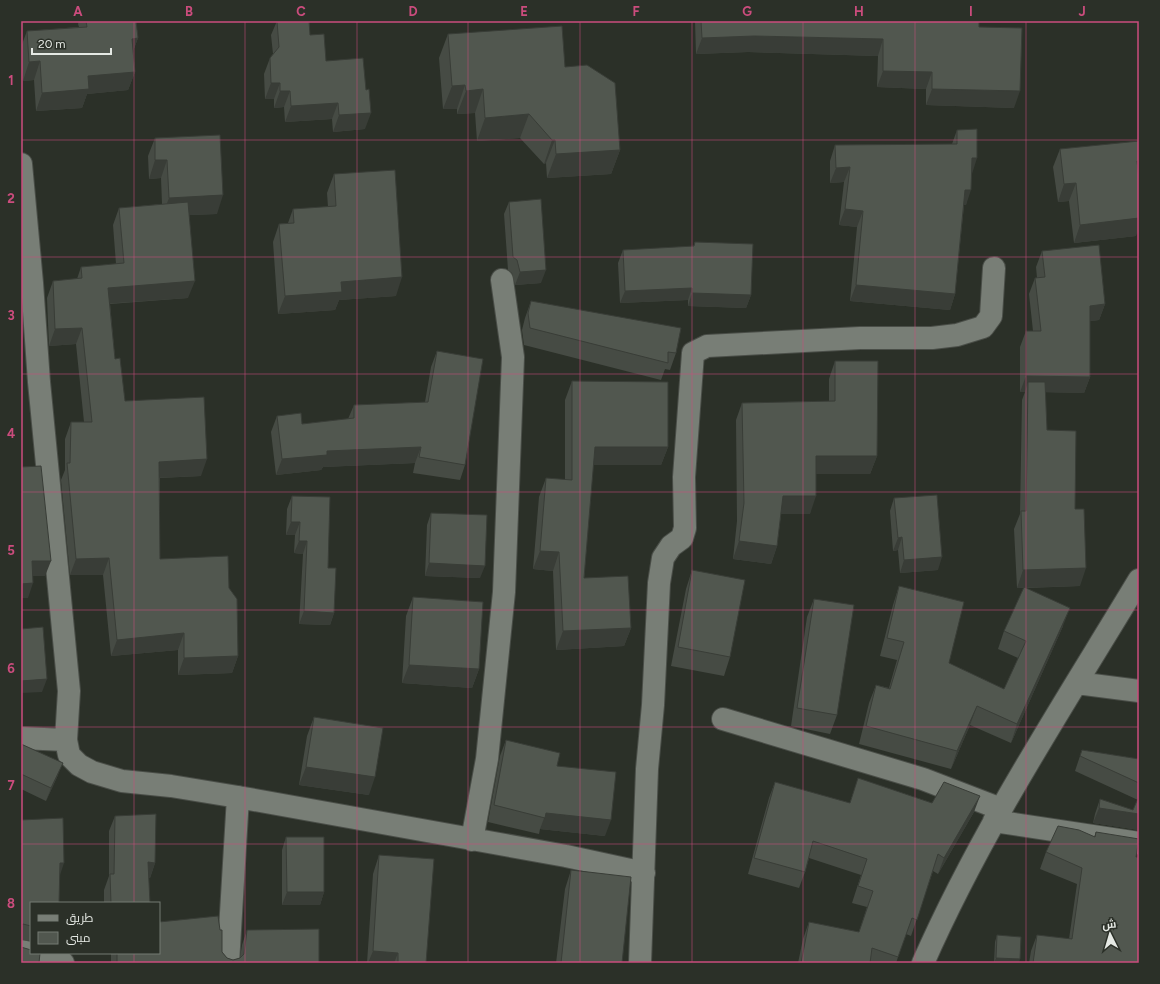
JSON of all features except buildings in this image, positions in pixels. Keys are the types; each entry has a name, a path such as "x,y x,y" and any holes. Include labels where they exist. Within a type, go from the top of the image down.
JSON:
{"street":[{"path":"21,164 28,328 68,691 66,740 69,755 79,765 92,772 122,781 171,786 238,797 566,856 644,873"},
{"path":"640,963 647,769 653,705 659,583 663,558 671,546 682,538 685,528 684,478 693,353 707,346 860,338 932,338 957,334 982,327 991,316 994,268"},
{"path":"472,840 487,759 504,592 513,356 502,280"},
{"path":"923,963 950,905 998,815 1139,580"},
{"path":"1077,683 1139,691"},
{"path":"723,719 923,779 998,815 1139,843"},
{"path":"21,738 66,740"},
{"path":"228,963 238,797"},
{"path":"34,954 60,960 64,963"}]}
